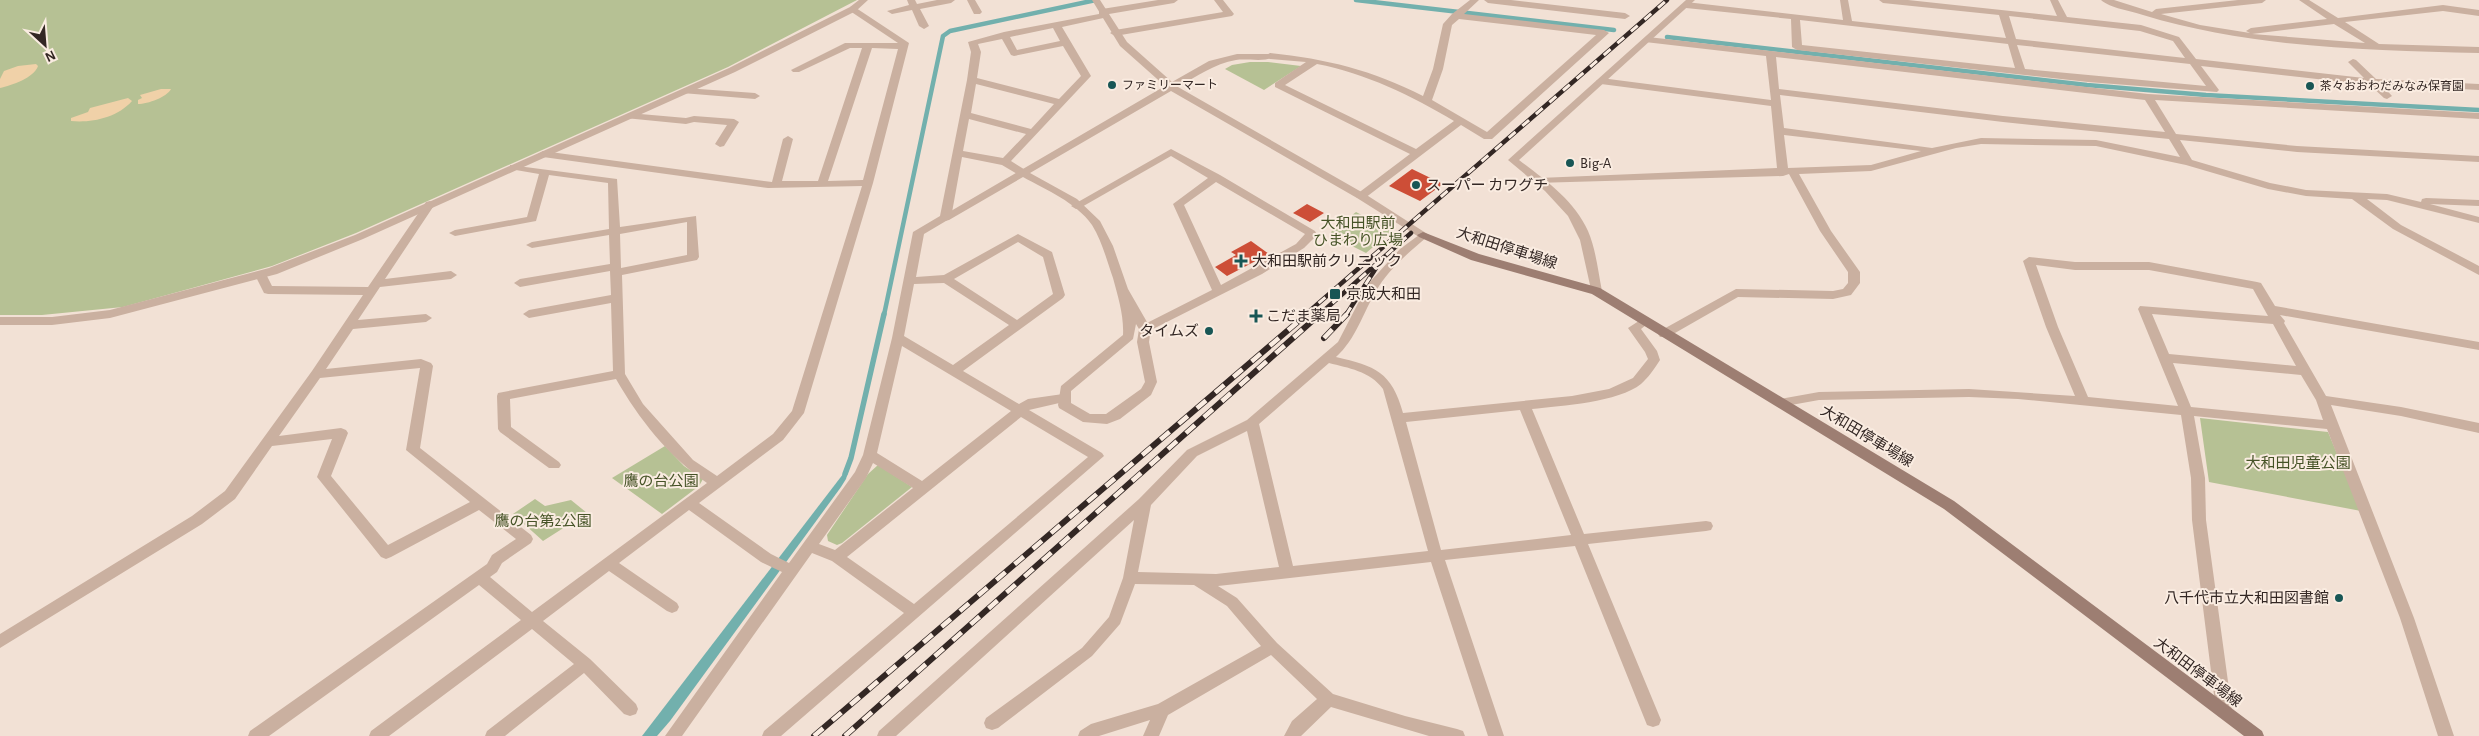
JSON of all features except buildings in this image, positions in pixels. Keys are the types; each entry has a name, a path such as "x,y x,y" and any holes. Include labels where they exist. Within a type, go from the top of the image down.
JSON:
{"main road":[{"name":"大和田停車場線","path":"1423,235 1475,257 1596,291 1664,334 1949,505 2256,736"}],"street":[{"path":"0,321 52,321 110,314 261,275 359,237 732,70 853,9 864,0"},
{"path":"892,11 913,3 952,0"},
{"path":"971,0 977,12"},
{"path":"945,218 972,80 976,52 973,42 1104,13 1174,0"},
{"path":"1115,33 1229,14 1218,0"},
{"path":"1427,100 1438,68 1448,24 1475,0"},
{"path":"1488,0 1625,16"},
{"path":"1844,0 1848,23"},
{"path":"1795,18 1797,47 2021,72 2214,90 2176,39 2141,28 1883,0"},
{"path":"2054,0 2063,19"},
{"path":"2105,0 2148,13 2232,33 2307,43 2479,50"},
{"path":"2148,13 2262,0"},
{"path":"2303,0 2378,47"},
{"path":"2468,0 2478,13"},
{"path":"885,736 1144,503 1192,453 1252,424 1346,340 1372,287 1404,251 1423,235 1361,196 1171,87 1135,56 1115,33 1097,1"},
{"path":"913,3 924,26"},
{"path":"1596,291 1589,253 1579,225 1570,212 1539,181 1512,160 1688,3 1795,18 2373,82 2479,87"},
{"path":"2232,33 2442,8 2478,13"},
{"path":"376,736 778,437 798,413 868,183 904,43 853,9"},
{"path":"673,736 788,569 809,546 861,474 870,455 898,338 920,232 1218,60 1237,57 1270,56 1315,61 1347,69 1427,100 1488,137 1604,33 1459,13"},
{"path":"2003,13 2021,72"},
{"path":"1005,162 1086,76 1056,25"},
{"path":"1004,35 1014,53 1066,42"},
{"path":"1648,40 2148,97 2474,116 2479,126"},
{"path":"796,70 848,44 903,46"},
{"path":"822,184 868,45"},
{"path":"1664,334 1736,293 1833,296 1847,292 1854,282 1854,272 1788,172 1780,132 1771,54"},
{"path":"1315,61 1278,85 1416,153"},
{"path":"2353,62 2387,96"},
{"path":"972,80 1061,103"},
{"path":"1601,81 1777,104"},
{"path":"685,91 755,96"},
{"path":"1776,92 2003,120 2297,150 2479,159"},
{"path":"2148,97 2188,162"},
{"path":"966,115 1032,132"},
{"path":"629,116 686,121 694,119 734,122 720,144"},
{"path":"1361,196 1462,120"},
{"path":"1780,132 1935,150"},
{"path":"776,185 788,139"},
{"path":"1539,181 1872,168 1935,150 1981,141 2059,141 2096,143 2188,162 2268,186 2306,193 2387,197 2479,220"},
{"path":"957,152 1005,162 1076,206 1095,222 1103,235 1122,289 1130,322 1129,336 1065,389 1064,405 1088,419 1098,420 1115,416 1146,392 1150,382 1143,342 1145,329 1122,289"},
{"path":"1076,206 1172,152 1306,229 1311,235 1288,253 1145,329"},
{"path":"543,154 776,185 868,183"},
{"path":"514,167 613,182 613,232 619,374 638,407 688,463 716,482"},
{"path":"455,232 532,219 545,171"},
{"path":"1216,177 1178,204 1214,284 1219,291"},
{"path":"2356,196 2398,227 2479,271"},
{"path":"2401,200 2479,203"},
{"path":"0,642 197,520 223,501 316,374 430,204"},
{"path":"520,283 693,257 692,218 532,245"},
{"path":"909,281 946,279 1018,237 1048,255 1059,295 954,371"},
{"path":"2084,402 2052,327 2029,260 2075,266 2149,266 2257,286 2276,316 2322,400 2407,618 2446,736"},
{"path":"261,275 268,290 374,288 451,275"},
{"path":"946,279 1018,326"},
{"path":"529,314 617,298"},
{"path":"2224,711 2199,520 2198,478 2187,413 2144,308 2276,316 2479,346"},
{"path":"349,325 426,318"},
{"path":"1398,418 1572,400 1623,389 1637,381 1654,360 1651,351 1634,328 1644,321"},
{"path":"770,736 1097,456 898,338"},
{"path":"1326,358 1369,370 1381,378 1389,388 1436,556 1496,736"},
{"path":"2164,358 2306,371"},
{"path":"256,736 492,568 497,559 526,539 413,450 427,366 421,363 316,374"},
{"path":"554,465 505,429 503,396 619,374"},
{"path":"1780,403 1818,396 1969,393 2332,425"},
{"path":"837,557 1028,404 1063,398"},
{"path":"2322,400 2411,412 2479,428"},
{"path":"1524,404 1581,538 1653,720"},
{"path":"1252,424 1287,571"},
{"path":"268,442 341,434 324,477 386,553 480,503"},
{"path":"870,455 923,488"},
{"path":"689,503 766,558 788,569"},
{"path":"992,723 1087,652 1115,620 1130,578 1144,503"},
{"path":"1130,578 1216,580 1581,538 1706,526"},
{"path":"809,546 837,557 914,612"},
{"path":"608,563 672,607"},
{"path":"479,577 585,664 630,709"},
{"path":"1197,580 1232,602 1272,647 1328,699 1405,723 1457,736"},
{"path":"1086,736 1097,729 1162,710 1272,647"},
{"path":"493,736 585,664"},
{"path":"1292,736 1298,726 1328,699"},
{"path":"1151,736 1162,710"}],"green space":[{"path":"0,0 857,0 728,67 356,233 272,266 123,307 42,315 0,315"},
{"path":"1250,62 1301,66 1264,90 1225,69 1232,65"},
{"name":"大和田駅前 ひまわり広場","path":"1356,212 1392,231 1366,253 1332,236 1331,232"},
{"name":"大和田児童公園","path":"2200,418 2328,432 2361,511 2209,482"},
{"name":"鷹の台公園","path":"665,446 684,466 703,479 699,486 662,514 612,478"},
{"path":"878,465 912,487 842,543 837,545 828,541 827,535 868,474"},
{"name":"鷹の台第2公園","path":"535,499 545,506 571,500 587,513 543,541 513,514"}],"sand":[{"path":"36,64 38,66 32,74 16,83 0,88 0,79 4,71 18,66"},
{"path":"161,89 171,89 166,95 157,100 138,104 138,100 142,98 140,95"},
{"path":"128,98 132,101 119,112 95,120 71,121 71,118 88,112 90,108"}],"water":[{"path":"850,465 846,479 841,487 670,721 657,736 642,736"}],"waterway":[{"path":"884,315 943,36 950,31 1096,0"},
{"path":"1356,0 1614,30"},
{"path":"1667,37 2087,85 2206,95 2479,110"},
{"path":"845,474 851,458 884,314"}],"railway":[{"path":"1305,315 1667,0"},
{"path":"1319,315 1411,233"},
{"path":"1346,315 1376,268"},
{"path":"814,736 1307,314"},
{"path":"845,736 1320,314"},
{"path":"1324,338 1347,314"}],"place":[{"name":"ファミリーマート","path":"1112,85"},
{"name":"茶々おおわだみなみ保育園","path":"2310,86"},
{"name":"Big-A","path":"1570,163"},
{"name":"スーパー カワグチ","path":"1416,185"},
{"name":"大和田駅前クリニック","path":"1241,261"},
{"name":"京成大和田","path":"1335,294"},
{"name":"こだま薬局","path":"1256,316"},
{"name":"タイムズ","path":"1209,331"},
{"name":"八千代市立大和田図書館","path":"2339,598"}]}
